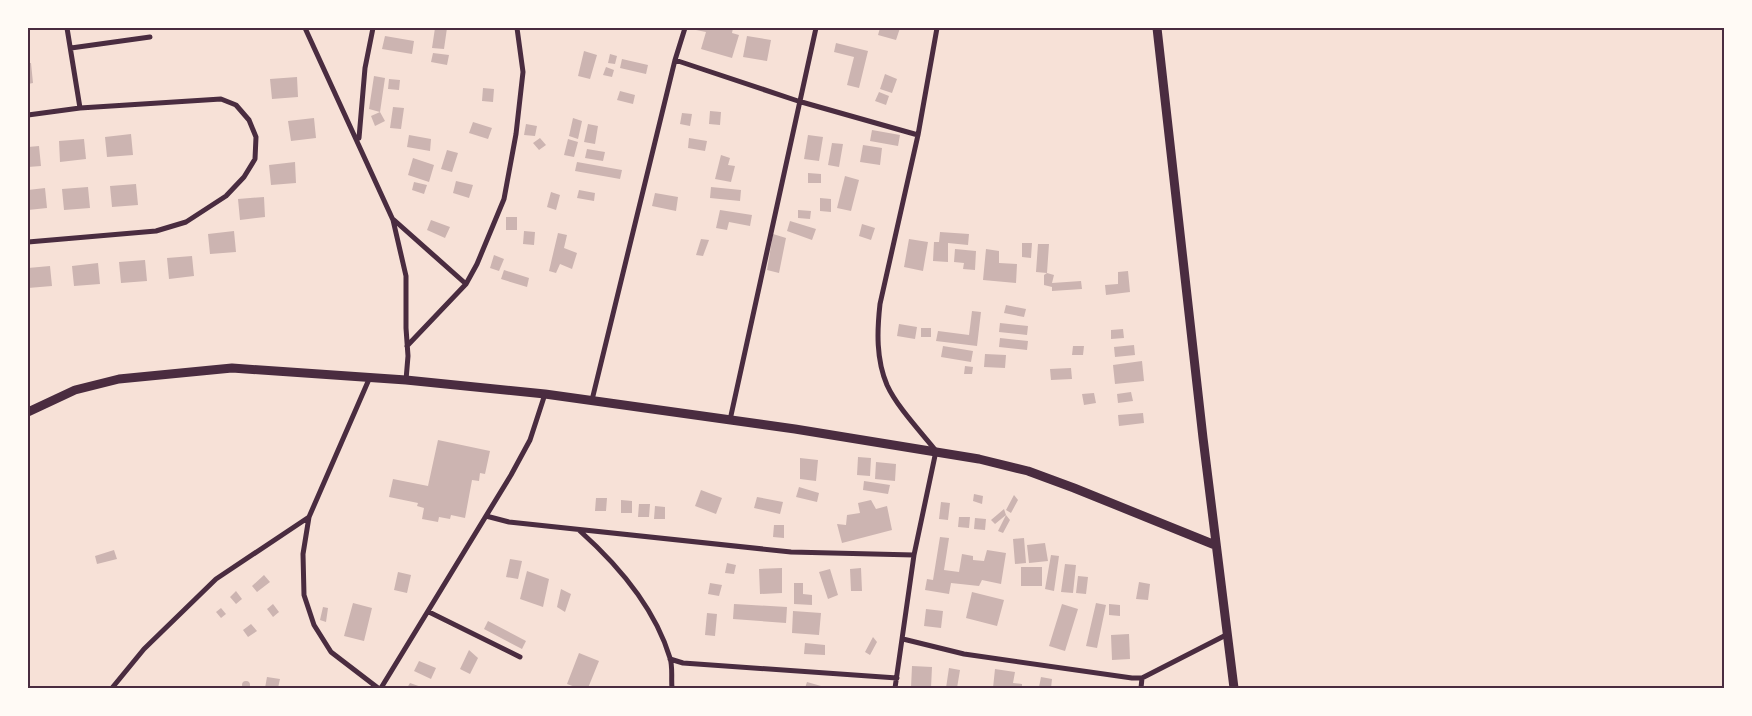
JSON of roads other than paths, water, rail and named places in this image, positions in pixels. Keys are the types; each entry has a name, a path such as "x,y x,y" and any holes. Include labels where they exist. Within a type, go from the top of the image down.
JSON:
{"street":[{"path":"68,28 80,108"},
{"path":"305,28 358,140 393,220 406,276 408,346 406,380"},
{"path":"358,140 365,68 373,28"},
{"path":"408,346 466,284 477,264 504,199 516,134 523,72 517,28"},
{"path":"592,400 675,60 685,28"},
{"path":"730,420 798,101 816,28"},
{"path":"895,688 914,555 936,450 887,385 880,359 877,331 880,304 918,135 937,28"},
{"path":"1158,28 1215,545 1234,688"},
{"path":"70,48 150,38"},
{"path":"675,60 798,101 918,135"},
{"path":"28,115 80,108 221,99 236,105 249,120 256,137 255,159 244,177 226,196 186,222 156,231 28,242"},
{"path":"393,220 466,284"},
{"path":"28,412 75,390 119,379 232,368 370,377 545,394 936,450 1028,471 1215,545"},
{"path":"370,377 309,517 303,554 304,595 314,625 331,652 379,688 429,612 530,440 545,394"},
{"path":"486,516 510,522 791,552 914,555"},
{"path":"112,688 144,650 216,579 309,517"},
{"path":"580,530 611,559 648,610 670,659 672,688"},
{"path":"429,612 520,657"},
{"path":"903,639 964,654 1142,678 1228,634"},
{"path":"670,659 683,663 897,678"},
{"path":"1141,688 1142,678"}]}
